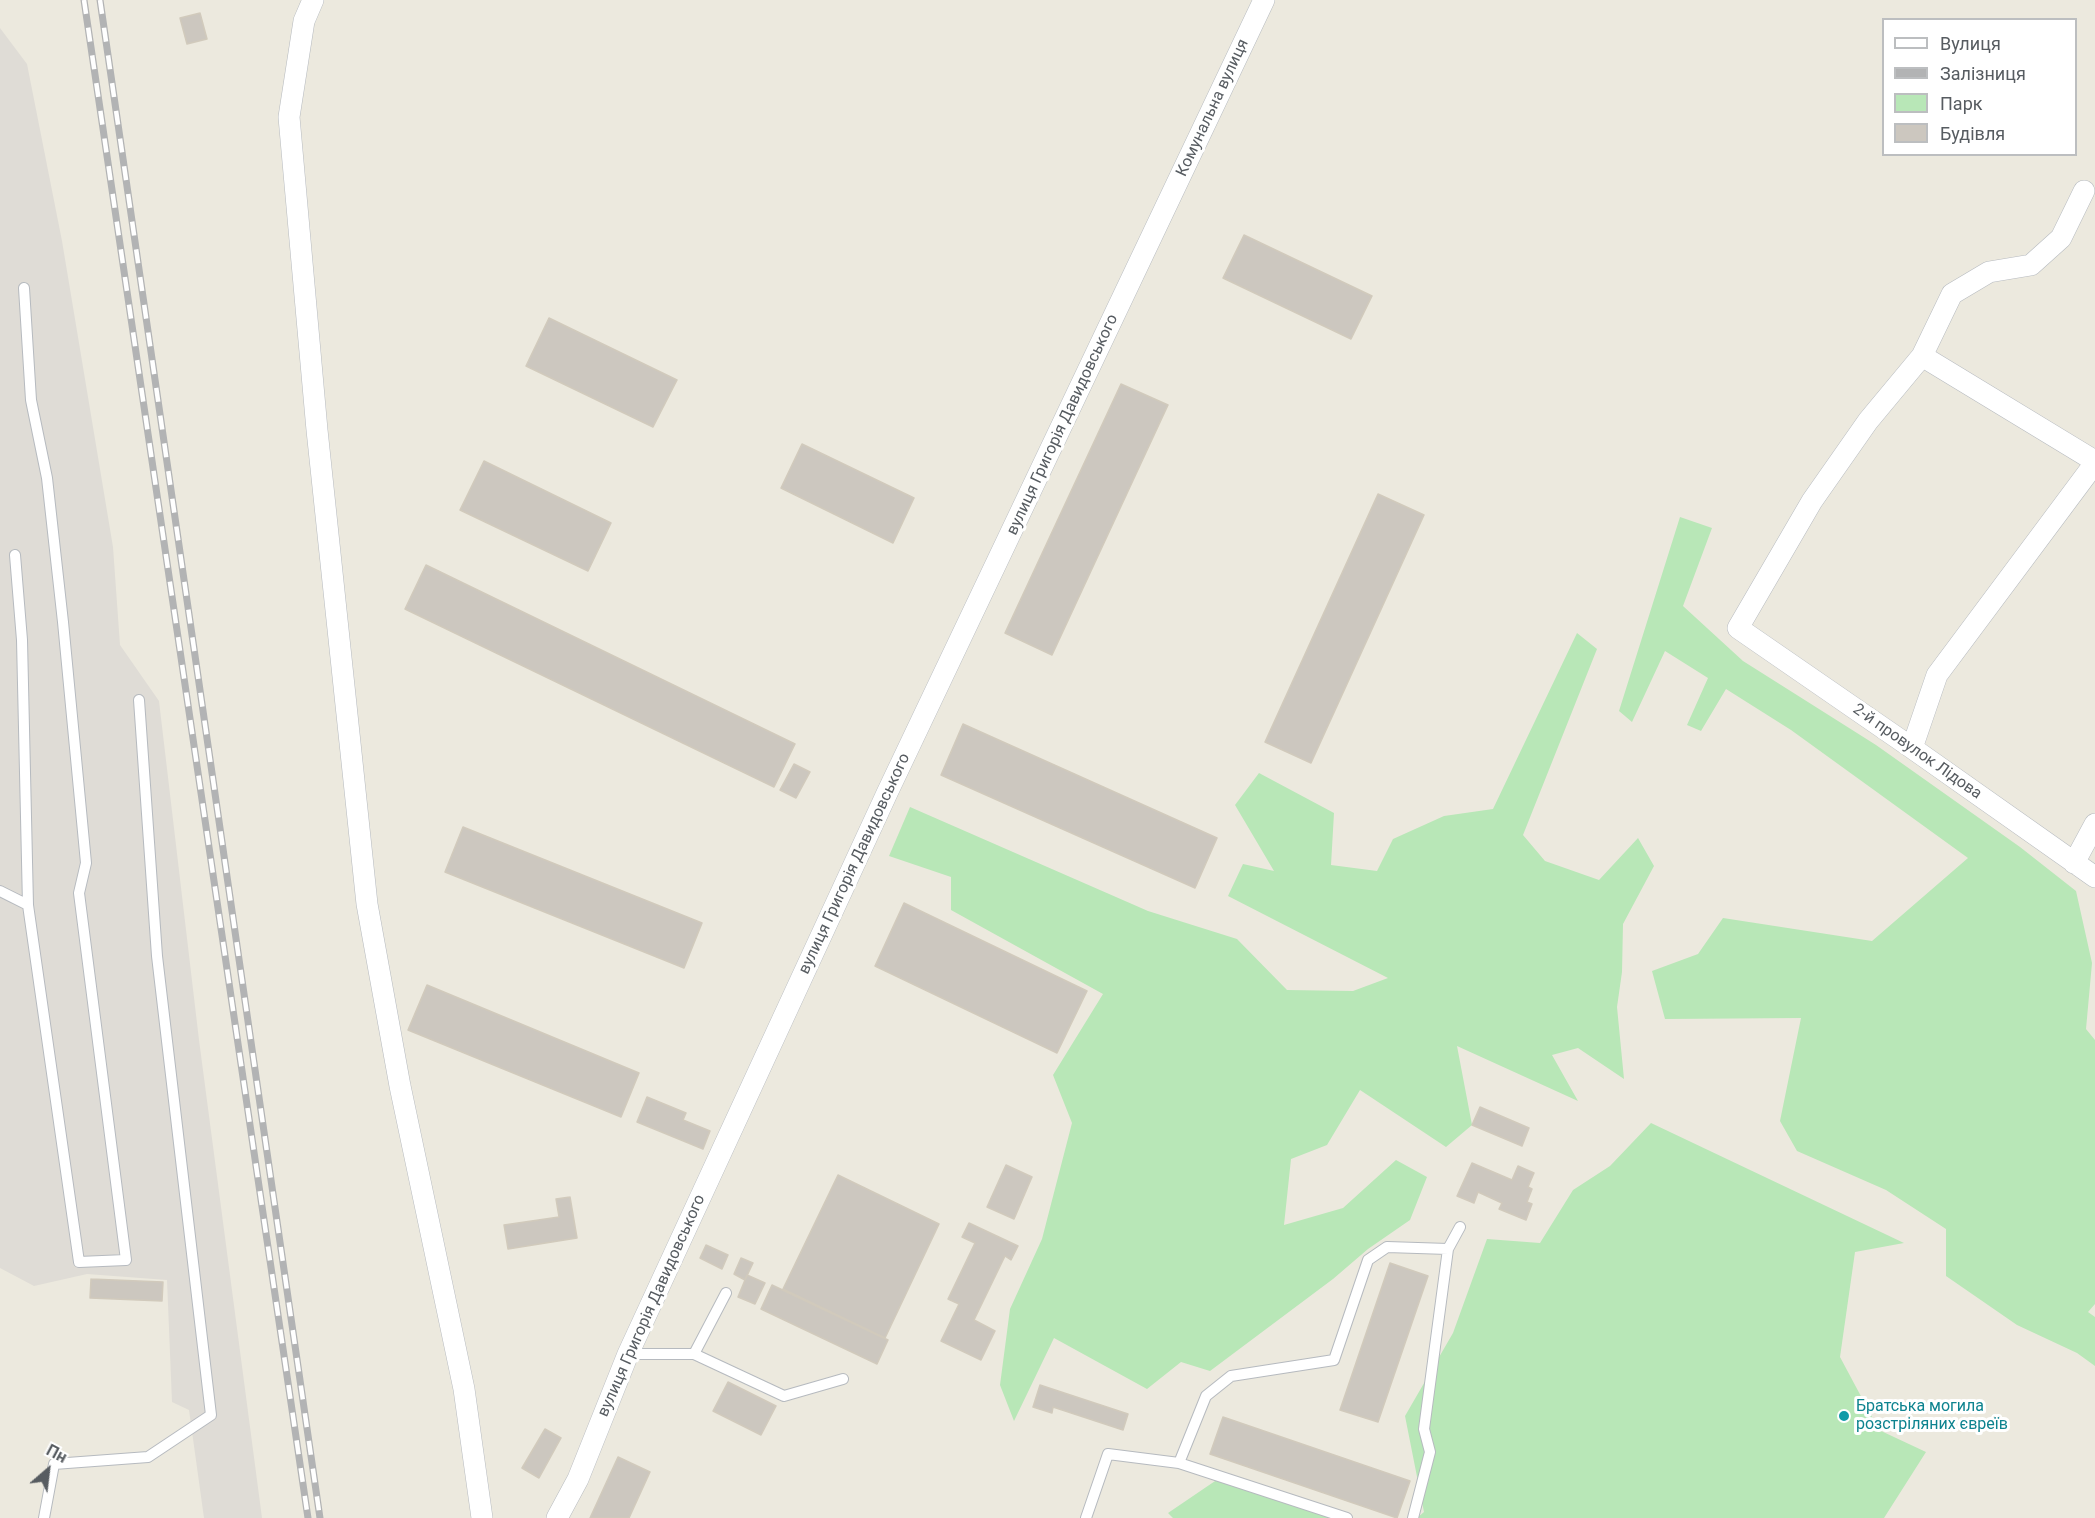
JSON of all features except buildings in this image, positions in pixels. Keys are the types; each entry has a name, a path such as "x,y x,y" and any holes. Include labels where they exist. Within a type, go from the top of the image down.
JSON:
{"street":[{"path":"313,0 304,21 290,117 317,430 367,904 400,1086 464,1389 482,1518"},
{"name":"Комунальна вулиця","path":"1163,215 1264,0"},
{"path":"1912,748 1937,675 2095,462 1922,356 1952,294 1989,273 2031,265 2061,238 2084,191"},
{"name":"вулиця Григорія Давидовського","path":"557,1518 578,1479 628,1354 888,791 1163,215"},
{"name":"2-й провулок Лідова","path":"1922,356 1868,421 1812,501 1738,628 2095,878"},
{"path":"2074,863 2095,824"}],"lane":[{"path":"15,555 22,640 28,905 79,1262 126,1260 79,893 86,863 47,478 32,400 24,288"},
{"path":"44,1518 54,1464 148,1457 211,1415 157,956 139,700"},
{"path":"0,891 28,905"},
{"path":"1413,1518 1431,1452 1424,1429 1448,1249 1460,1227"},
{"path":"1179,1463 1206,1395 1231,1376 1334,1360 1368,1260 1387,1247 1448,1249"},
{"path":"694,1354 726,1293"},
{"path":"628,1354 694,1354 784,1396 843,1379"},
{"path":"1086,1518 1108,1454 1179,1463 1347,1518"}],"shaded area":[{"path":"0,28 27,64 62,241 113,547 120,645 159,701 199,1040 262,1518 204,1518 189,1410 172,1402 167,1280 87,1274 34,1286 0,1268"}],"green space":[{"path":"1680,517 1712,528 1683,606 1743,661 1876,745 2020,847 2076,891 2092,963 2086,1029 2095,1040 2095,1304 2088,1312 2095,1317 2095,1366 2077,1353 2017,1325 1946,1276 1946,1229 1886,1190 1797,1151 1780,1121 1801,1018 1665,1019 1652,971 1698,954 1723,918 1872,941 1968,858 1791,730 1726,689 1701,731 1687,725 1708,678 1665,651 1632,722 1619,711"},
{"path":"1577,633 1597,649 1523,835 1545,861 1599,880 1638,838 1654,866 1623,924 1622,972 1617,1007 1624,1079 1578,1048 1552,1055 1578,1101 1457,1046 1472,1125 1446,1147 1360,1090 1327,1145 1291,1159 1284,1225 1343,1208 1396,1160 1427,1177 1410,1220 1368,1249 1333,1279 1210,1371 1181,1362 1147,1389 1054,1338 1014,1421 1000,1385 1010,1309 1042,1239 1072,1123 1053,1075 1103,994 951,910 951,877 889,856 910,807 1148,911 1237,939 1287,990 1353,991 1388,978 1228,896 1243,864 1274,871 1235,805 1259,773 1334,813 1331,865 1377,871 1393,839 1444,816 1493,809"},
{"path":"1651,1123 1904,1243 1855,1252 1840,1357 1879,1430 1926,1452 1884,1518 1417,1518 1424,1512 1405,1416 1453,1333 1487,1239 1540,1243 1573,1190 1610,1166"},
{"path":"1221,1477 1352,1518 1173,1518 1168,1513"}],"railway":[{"path":"84,0 308,1518"},
{"path":"100,0 320,1518"}],"place":[{"name":"Братська могила розстріляних євреїв","path":"1844,1416"}]}
